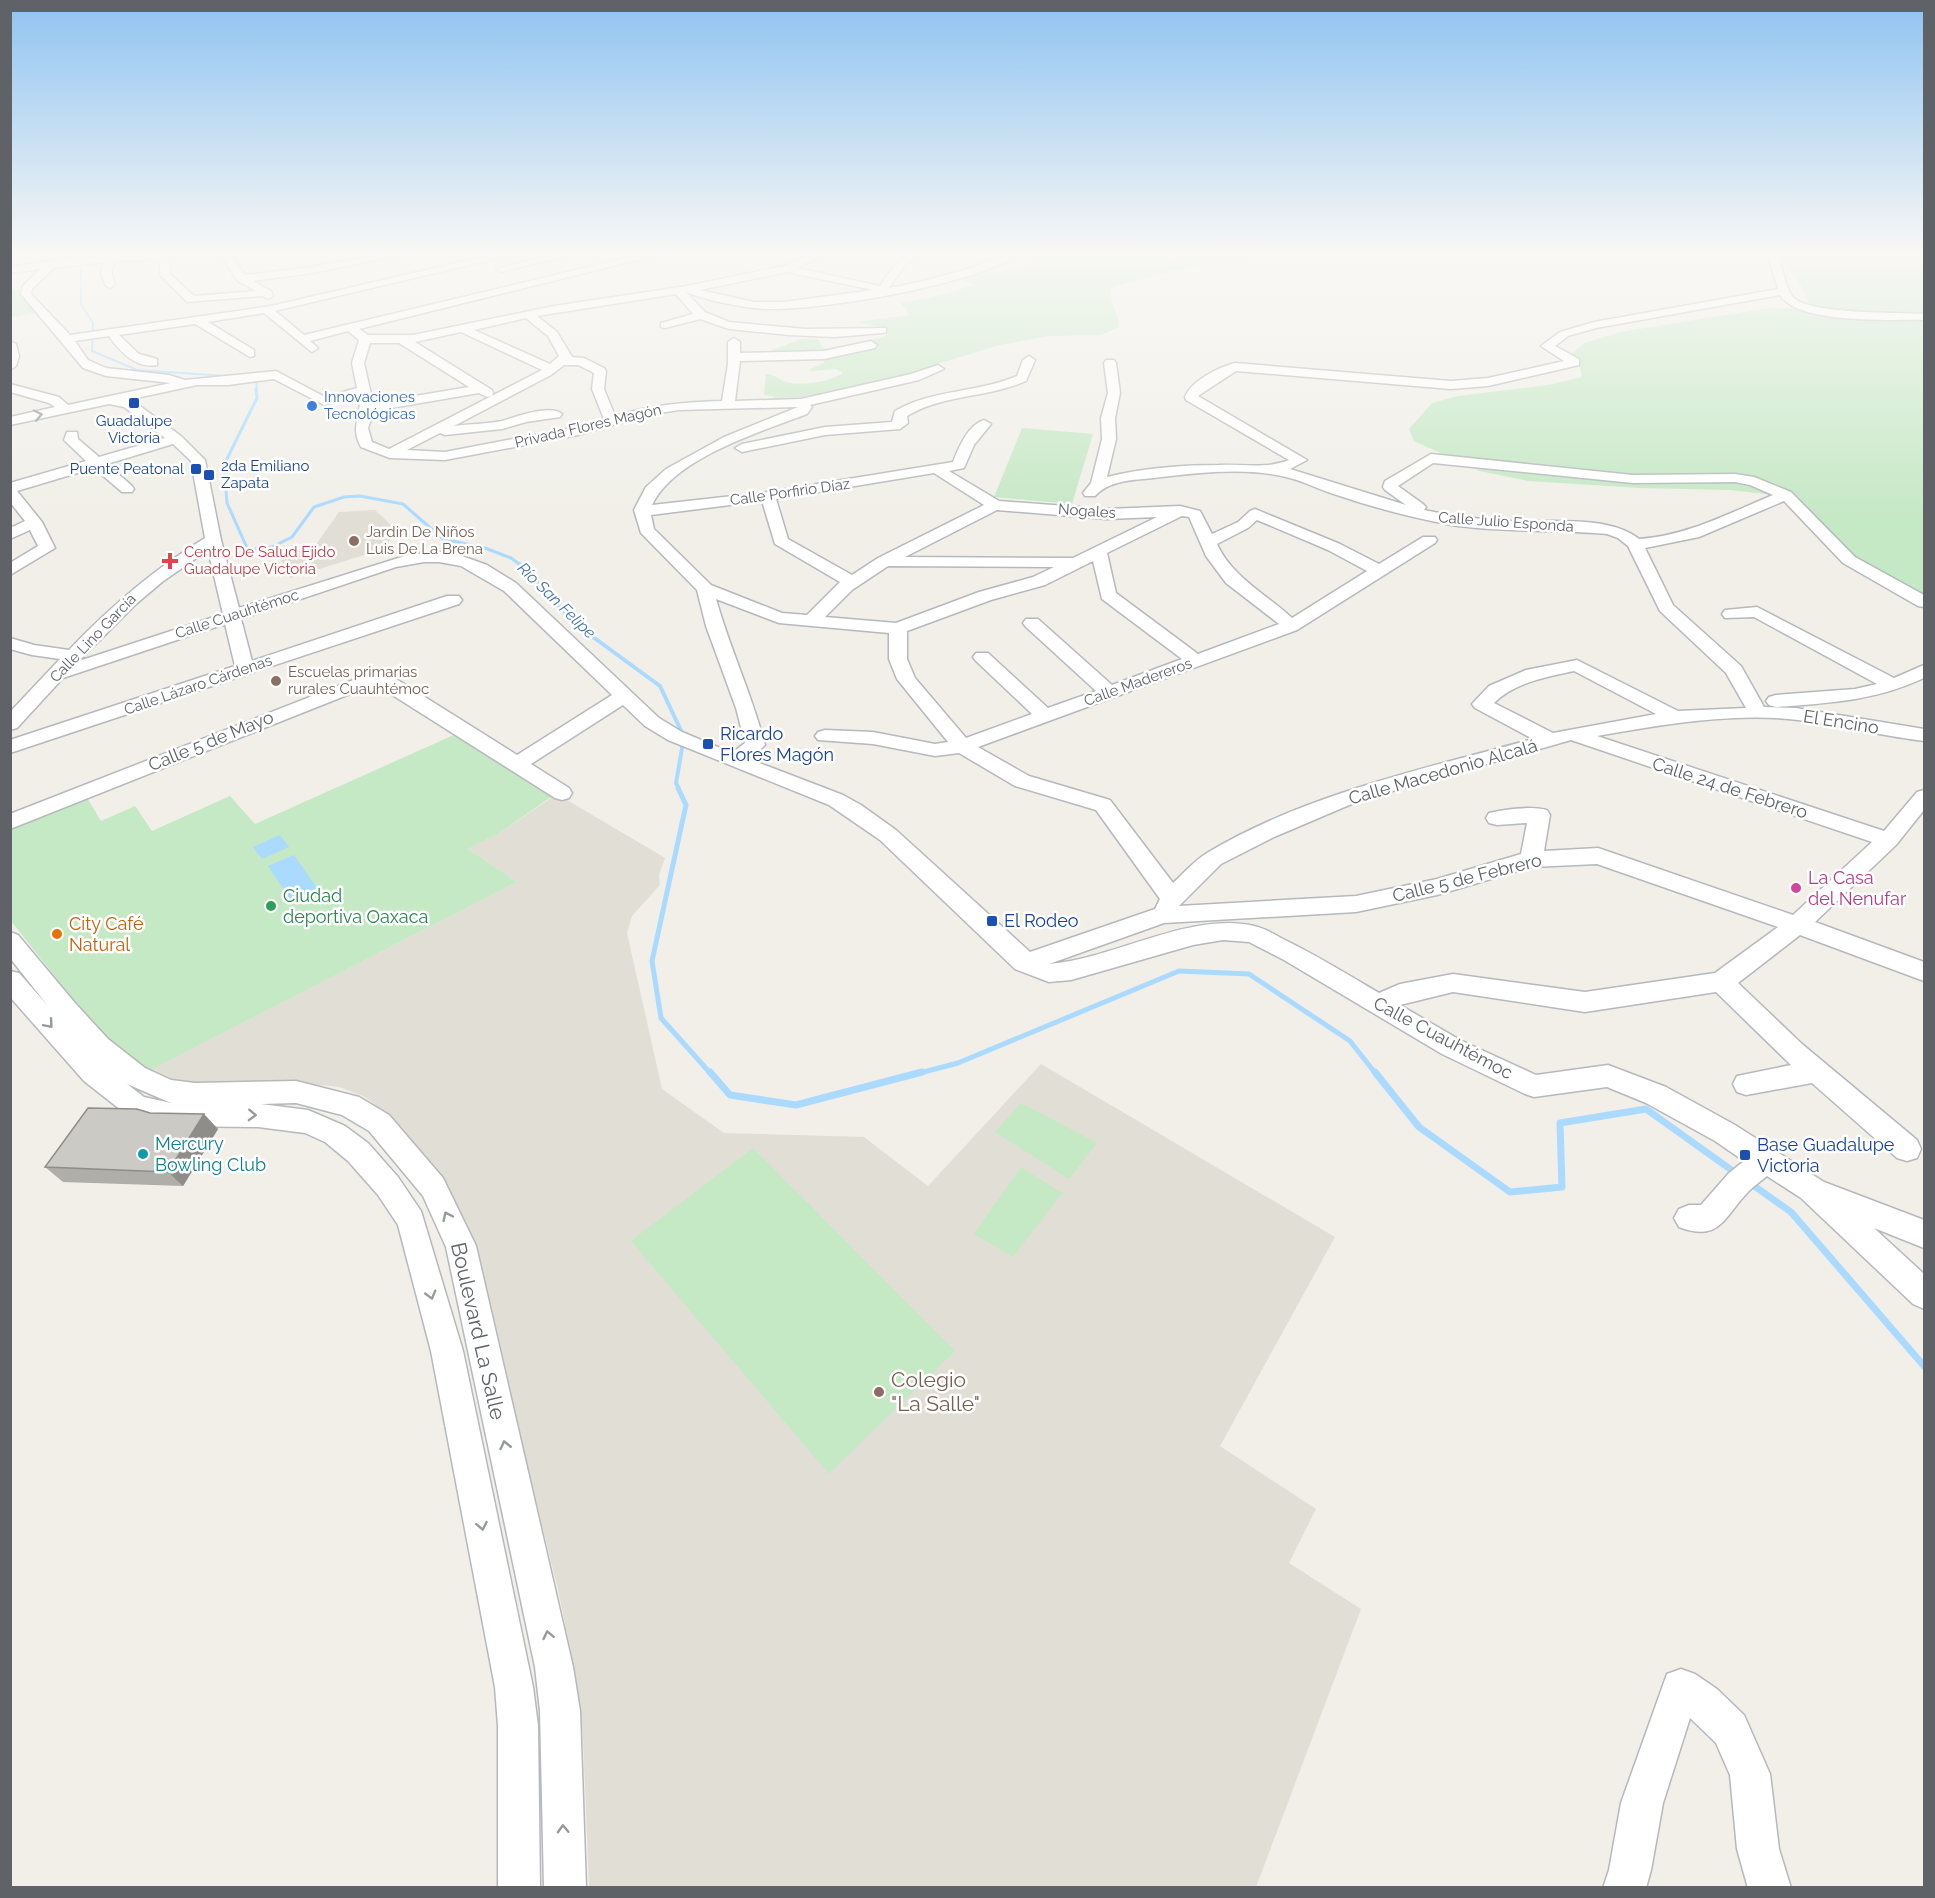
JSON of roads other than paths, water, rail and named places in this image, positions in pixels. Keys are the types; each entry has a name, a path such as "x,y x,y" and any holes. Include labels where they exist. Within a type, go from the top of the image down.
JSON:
{"street":[{"path":"68,341 84,363 90,367 129,375 164,377 186,384"},
{"path":"116,341 139,360 153,362"},
{"path":"230,341 250,353"},
{"path":"304,341 312,348"},
{"name":"Privada Flores Magón","path":"365,341 358,363 368,408 360,428 366,444 390,454 445,456 578,430 645,411 679,406 801,403 915,377 938,369"},
{"path":"404,341 496,399"},
{"path":"493,341 556,365 580,361 600,371 598,389 611,421"},
{"path":"390,454 556,365 566,357 557,341"},
{"path":"728,405 734,341"},
{"path":"1274,471 1300,459 1193,398 1191,395 1193,392 1233,367 1434,385 1483,383 1575,362 1547,346 1556,341"},
{"path":"10,344 13,356 10,366"},
{"path":"734,357 824,355 873,345"},
{"path":"687,460 825,431 895,426 901,423 900,414 908,408 937,398 1008,386 1022,378 1029,360"},
{"path":"1073,512 1098,484 1108,443 1108,418 1113,401 1110,363"},
{"path":"10,421 201,381 234,381 260,376 280,376 321,401 333,400 363,390"},
{"path":"10,388 54,400 65,409"},
{"path":"368,408 481,389"},
{"path":"113,401 128,404 193,452 200,464 213,540 245,669"},
{"path":"801,403 805,407 802,411 687,460 665,476 650,491 642,511 643,524 705,589 779,618 898,628 985,596 1039,581 1180,512 1195,514 1207,543 1232,579 1264,602 1291,626"},
{"path":"434,432 502,425 524,418 555,414"},
{"name":"Calle Porfirio Díaz","path":"642,511 768,496 959,465 967,444 984,423"},
{"path":"72,435 71,440 127,489"},
{"path":"10,570 47,548 34,522 10,490 176,439"},
{"path":"1432,516 1390,487 1392,481 1431,458 1633,479 1736,478 1754,481 1786,495 1849,560 1924,602"},
{"name":"Calle Julio Esponda","path":"1098,484 1123,478 1193,471 1231,469 1274,471 1306,478 1340,491 1432,516 1459,521 1609,530 1624,535 1635,544"},
{"path":"938,470 995,505"},
{"path":"1786,495 1680,539 1655,544 1635,544 1666,607 1734,670 1755,708 1855,695 1894,685 1924,671"},
{"path":"768,496 781,541 852,582"},
{"path":"810,622 852,582 884,561 995,505"},
{"name":"Nogales","path":"995,505 1056,508 1073,512 1107,514 1180,512"},
{"path":"1207,543 1243,525 1255,514 1335,547 1379,571"},
{"path":"10,534 34,522"},
{"name":"Calle Lino García","path":"10,724 131,596 172,564 213,540"},
{"name":"Calle Madereros","path":"825,736 873,738 935,750 962,746 1291,626 1429,540"},
{"path":"1099,551 1108,595 1196,660"},
{"name":"Calle Cuauhtémoc","path":"58,674 402,561 429,557 458,558 478,565 510,587 652,722 703,749 836,800 870,821 1024,963 1039,971 1071,972 1192,936 1223,930 1253,934 1451,1047 1534,1086 1608,1076 1656,1095 1725,1133 1754,1170 1811,1190 1924,1294"},
{"path":"884,561 1080,562"},
{"path":"705,589 715,626 746,708 755,745 734,761"},
{"name":"Calle Lázaro Cárdenas","path":"10,747 453,600"},
{"path":"1731,614 1757,612 1894,685"},
{"path":"1032,623 1109,692"},
{"path":"898,628 898,659 906,679 962,746 1022,781 1103,805 1167,906 1024,963"},
{"path":"10,643 32,650 75,656"},
{"path":"982,657 1045,716"},
{"path":"1551,740 1482,704 1496,690 1533,674 1577,665 1675,717"},
{"name":"Calle 5 de Mayo","path":"10,822 374,678 386,681 562,793"},
{"path":"518,765 623,696"},
{"name":"Calle Macedonio Alcalá","path":"1167,906 1213,859 1266,832 1344,799 1572,734 1675,717 1755,708"},
{"name":"El Encino","path":"1755,708 1924,735"},
{"name":"Calle 24 de Febrero","path":"1572,734 1888,840"},
{"path":"1378,1004 1400,993 1453,983 1585,1002 1720,982 1797,925 1888,840 1923,801"},
{"path":"1497,818 1539,815 1531,859"},
{"name":"Calle 5 de Febrero","path":"1167,906 1208,914 1356,904 1437,887 1531,859 1598,856 1924,972"},
{"name":"Boulevard La Salle","path":"10,940 66,1010 99,1046 136,1076 168,1091 195,1094 296,1092 349,1105 379,1123 434,1187 461,1246 554,1667 560,1711 565,1887"},
{"name":"Boulevard La Salle","path":"10,980 93,1073 136,1106 166,1114 258,1115 308,1122 335,1134 358,1152 388,1186 411,1220 447,1352 514,1687 518,1726 519,1887"},
{"path":"1720,982 1816,1071 1907,1149"},
{"path":"1746,1084 1816,1071"},
{"path":"1689,1218 1708,1219 1754,1170"},
{"path":"1811,1190 1924,1234"},
{"path":"1624,1887 1630,1870 1642,1803 1681,1688 1703,1703 1730,1729 1750,1774 1758,1849 1770,1887"}],"water":[{"path":"280,835 289,847 262,859 253,847"},
{"path":"294,855 317,888 291,900 268,866"}],"waterway":[{"name":"Río San Felipe","path":"92,341 92,351 137,370 241,377"},
{"name":"Río San Felipe","path":"250,380 256,381 257,391"},
{"name":"Río San Felipe","path":"256,389 257,398 224,465 227,503 248,550 272,547 292,537 314,507 344,497 360,496 403,504 443,539 485,548 511,558 522,566"},
{"name":"Río San Felipe","path":"522,566 578,626 660,686 684,737 676,783 679,789"},
{"path":"678,788 686,805 652,961 661,1018 711,1074"},
{"path":"916,1074 958,1063 1179,971 1249,974 1350,1041 1376,1074"},
{"path":"710,1072 730,1095 796,1105 922,1072"},
{"path":"1375,1072 1419,1127 1510,1192 1562,1187 1560,1123 1646,1109 1737,1174"},
{"path":"1750,1183 1791,1212 1924,1366"}],"place":[{"name":"Guadalupe Victoria","path":"134,403"},
{"name":"Innovaciones Tecnológicas","path":"312,406"},
{"name":"Puente Peatonal","path":"196,469"},
{"name":"2da Emiliano Zapata","path":"209,475"},
{"name":"Jardin De Niños Luis De La Brena","path":"354,541"},
{"name":"Centro De Salud Ejido Guadalupe Victoria","path":"170,561"},
{"name":"Escuelas primarias rurales Cuauhtémoc","path":"276,681"},
{"name":"Ricardo Flores Magón","path":"708,744"},
{"name":"La Casa del Nenufar","path":"1796,888"},
{"name":"Ciudad deportiva Oaxaca","path":"271,906"},
{"name":"El Rodeo","path":"992,921"},
{"name":"City Café Natural","path":"57,934"},
{"name":"Mercury Bowling Club","path":"143,1154"},
{"name":"Base Guadalupe Victoria","path":"1745,1155"},
{"name":"Colegio \"La Salle\"","path":"879,1392"}]}
